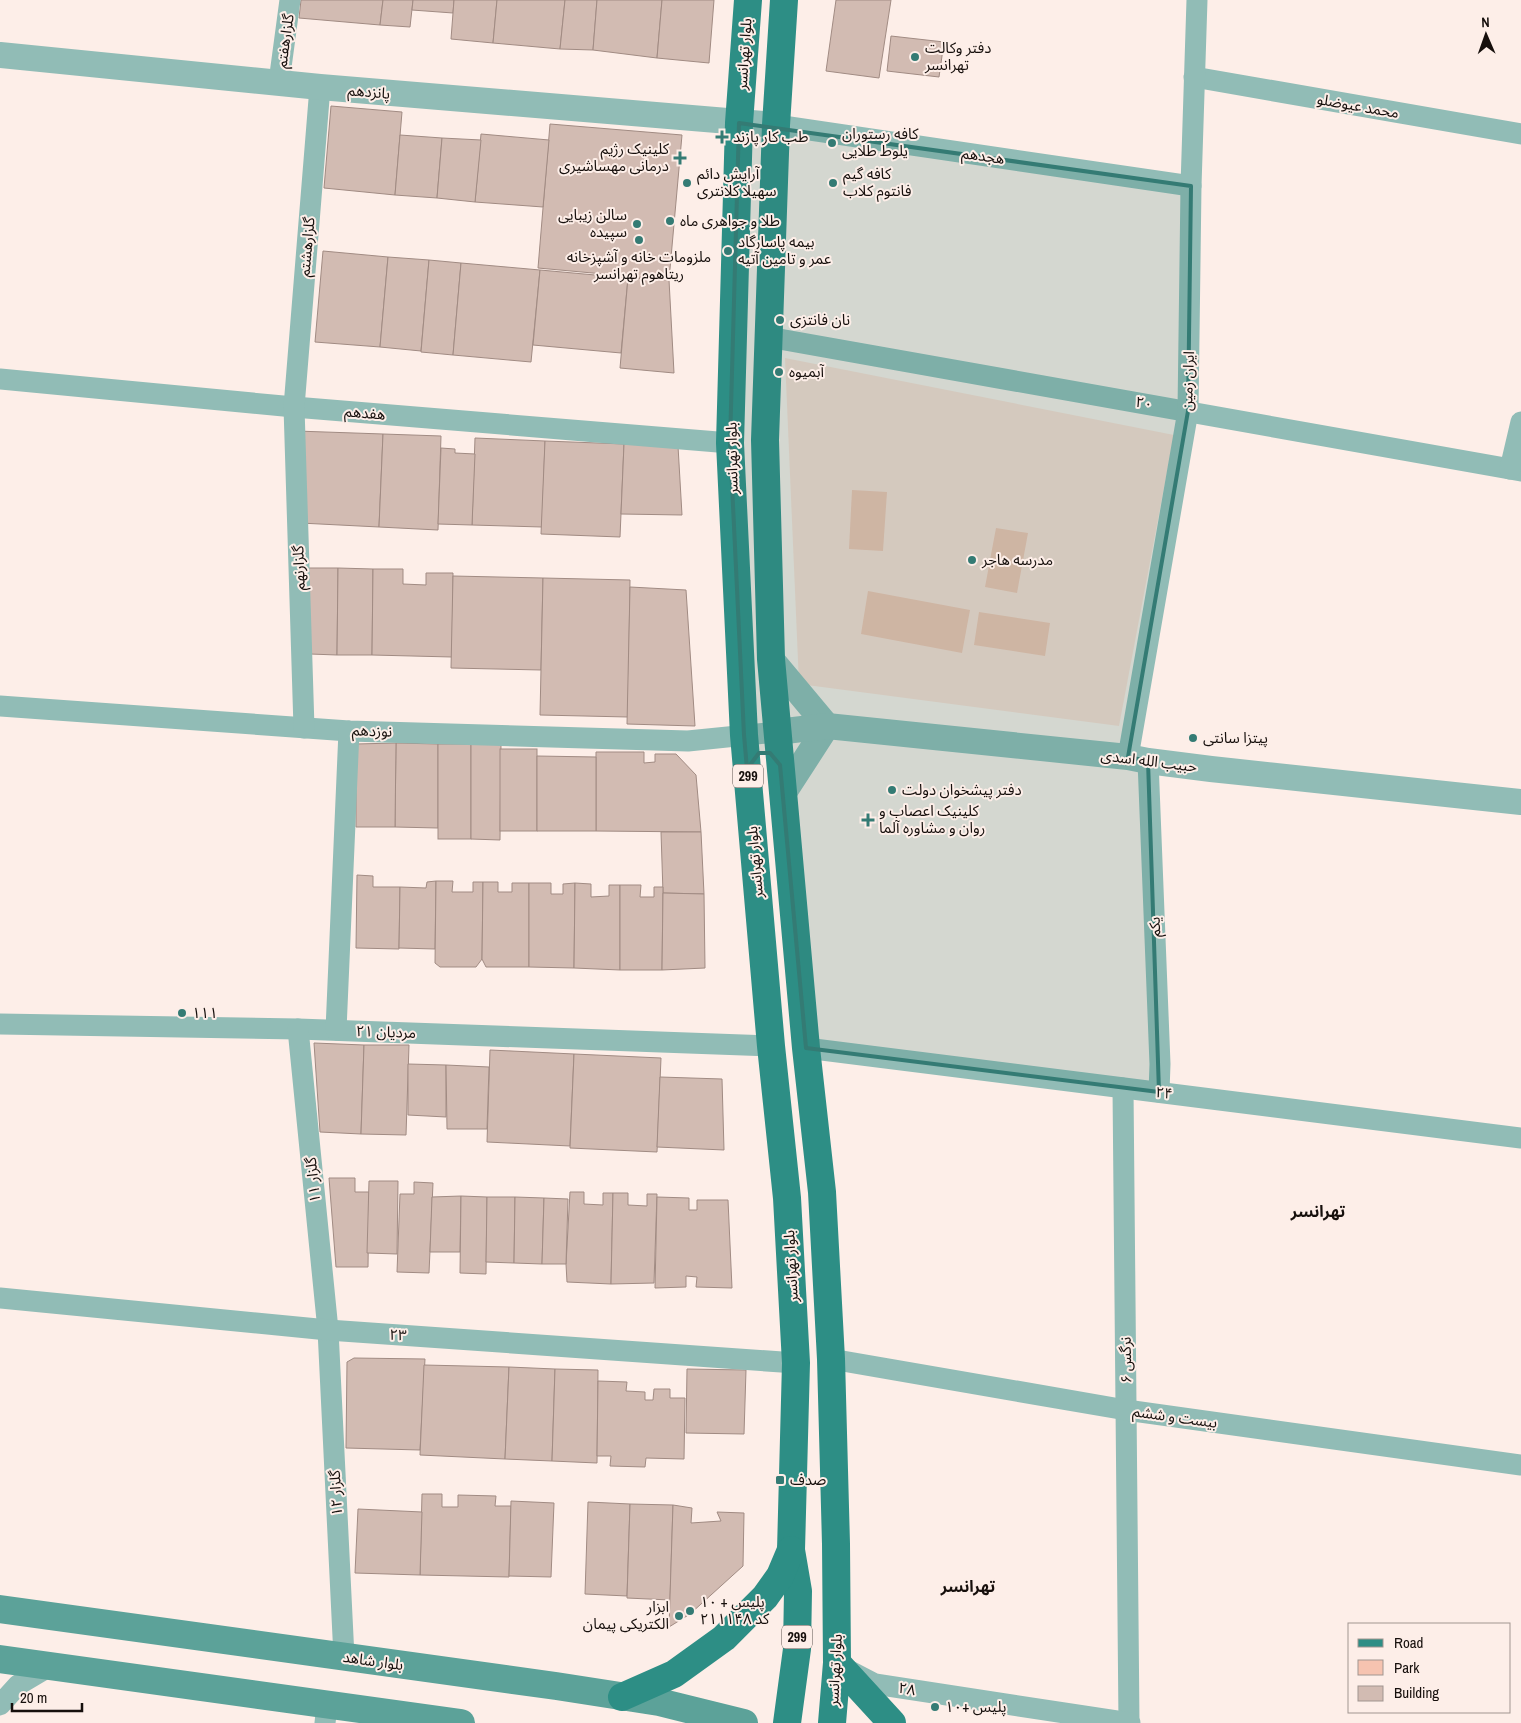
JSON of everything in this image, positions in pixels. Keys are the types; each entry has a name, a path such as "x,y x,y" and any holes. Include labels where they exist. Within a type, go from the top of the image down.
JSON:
{"main road":[{"name":"بلوار تهرانسر","path":"748,0 739,123 730,443 744,735 771,1046 787,1198 796,1363 791,1550 798,1591 797,1649 787,1723"},
{"name":"بلوار تهرانسر","path":"784,0 776,125 765,440 771,659 806,1048 822,1192 831,1359 836,1544 837,1663 832,1723"},
{"path":"742,695 748,709 755,714 766,713 774,694"},
{"path":"747,770 752,758 759,753 770,753 780,765"},
{"path":"622,1697 674,1674 724,1638 765,1597 780,1576 791,1550"},
{"name":"بلوار شاهد","path":"0,1609 556,1686 622,1697 656,1713 744,1723"},
{"path":"0,1659 326,1714 460,1723"},
{"path":"837,1663 892,1723"}],"street":[{"name":"گلزارهفتم","path":"279,82 290,0"},
{"name":"ایران زمین","path":"1138,759 1188,411 1191,186 1197,0"},
{"name":"پانزدهم","path":"0,55 320,87 776,125"},
{"name":"محمد عیوضلو","path":"1194,77 1521,134"},
{"name":"گلزارهشتم","path":"294,407 320,87"},
{"name":"هجدهم","path":"776,125 1191,186"},
{"name":"۲۰","path":"768,337 1515,470"},
{"name":"هفدهم","path":"0,379 294,407 730,443"},
{"name":"گلزارنهم","path":"294,407 304,728"},
{"path":"1515,470 1521,422"},
{"path":"771,659 827,726 783,794"},
{"name":"نوزدهم","path":"0,706 349,731 688,741 777,732"},
{"name":"حبیب الله اسدی","path":"777,732 827,726 1521,802"},
{"path":"336,1030 349,731"},
{"name":"یکم","path":"1138,759 1160,1064 1159,1092"},
{"name":"۲۱ مردیان","path":"0,1024 336,1030 771,1046"},
{"name":"گلزار ۱۱","path":"298,1029 328,1330"},
{"name":"۲۴","path":"806,1048 1521,1138"},
{"name":"نرگس ۶","path":"1123,1088 1130,1723"},
{"name":"۲۳","path":"0,1298 328,1330 796,1363"},
{"name":"گلزار ۱۲","path":"328,1330 344,1657"},
{"name":"بیست و ششم","path":"831,1359 1126,1410 1521,1465"},
{"name":"۲۸","path":"837,1663 875,1684 1130,1723"},
{"path":"0,1705 18,1685 50,1666"}],"highlighted area":[{"path":"739,123 1191,186 1188,411 1128,757 1148,761 1159,1092 806,1048 780,765 770,753 759,753 747,769 744,735 730,443"}],"shaded area":[{"name":"مدرسه هاجر","path":"785,358 1174,435 1119,726 799,684"}],"green space":[{"path":"852,490 887,492 883,551 849,549"},
{"path":"996,528 1028,533 1017,593 985,587"},
{"path":"868,591 970,610 962,653 861,634"},
{"path":"979,612 1050,623 1045,656 974,645"}],"building":[{"path":"301,0 383,0 380,25 299,18"},
{"path":"383,0 413,0 410,27 380,25"},
{"path":"413,0 454,0 453,13 412,10"},
{"path":"454,0 497,0 493,43 451,39"},
{"path":"497,0 565,0 560,49 493,43"},
{"path":"565,0 597,0 593,50 560,49"},
{"path":"597,0 662,0 657,58 593,50"},
{"path":"662,0 714,0 709,63 657,58"},
{"path":"836,0 891,0 879,78 826,71"},
{"name":"دفتر وکالت تهرانسر","path":"891,36 944,42 939,77 887,71"},
{"path":"331,106 402,112 395,195 324,188"},
{"path":"550,124 682,135 669,280 538,268"},
{"path":"481,134 549,140 543,207 475,202"},
{"path":"400,135 442,138 437,198 395,195"},
{"path":"442,138 481,140 475,202 437,198"},
{"path":"323,251 388,257 380,347 315,342"},
{"path":"388,257 429,260 421,351 380,347"},
{"path":"429,260 461,263 453,355 421,352"},
{"path":"461,263 540,270 531,362 453,355"},
{"path":"540,270 628,278 621,353 533,345"},
{"path":"628,278 669,280 674,373 620,368"},
{"path":"296,431 383,434 379,527 300,523"},
{"path":"383,434 441,436 438,530 379,527"},
{"path":"475,438 545,441 542,527 472,525"},
{"path":"545,441 624,444 620,537 541,534"},
{"path":"624,444 678,446 682,515 621,514"},
{"path":"441,448 455,449 455,453 475,454 472,525 438,524"},
{"path":"308,568 338,568 337,655 310,654"},
{"path":"338,568 373,569 372,655 337,655"},
{"path":"373,569 403,569 403,584 426,585 426,573 453,573 452,657 372,655"},
{"path":"453,576 543,578 541,670 451,668"},
{"path":"543,578 630,580 628,717 540,715"},
{"path":"630,587 686,590 695,726 627,724"},
{"path":"396,743 438,744 438,828 395,827"},
{"path":"396,743 395,827 356,827 356,744"},
{"path":"438,744 471,744 471,839 438,839"},
{"path":"471,744 501,744 500,840 471,839"},
{"path":"500,749 537,749 537,831 500,831"},
{"path":"596,752 644,752 644,763 655,762 655,754 676,754 696,775 701,832 596,831"},
{"path":"537,756 596,757 596,831 537,831"},
{"path":"661,832 701,832 704,894 663,893"},
{"path":"357,875 373,876 373,887 400,887 399,949 356,948"},
{"path":"436,881 435,949 399,948 400,887 426,888 427,882"},
{"path":"436,881 453,881 452,892 473,892 473,882 483,882 482,959 476,967 440,967 435,963"},
{"path":"483,882 498,882 498,892 512,892 512,883 529,883 529,967 486,967 482,959"},
{"path":"529,883 551,883 551,894 563,894 563,884 575,883 574,968 529,967"},
{"path":"575,883 591,884 591,897 609,896 609,885 620,885 620,970 574,968"},
{"path":"620,885 641,885 640,897 654,897 654,887 663,887 662,970 620,970"},
{"path":"663,893 704,894 705,968 662,970"},
{"path":"314,1043 364,1045 361,1134 320,1132"},
{"path":"364,1045 409,1045 406,1135 361,1134"},
{"path":"490,1050 574,1054 570,1146 487,1142"},
{"path":"574,1054 661,1058 657,1152 570,1148"},
{"path":"408,1064 446,1065 446,1117 408,1115"},
{"path":"446,1065 489,1067 487,1129 447,1129"},
{"path":"660,1077 722,1079 724,1150 657,1147"},
{"path":"329,1178 355,1178 355,1192 369,1192 368,1267 336,1267"},
{"path":"369,1181 398,1181 397,1254 367,1253"},
{"path":"414,1182 433,1183 429,1273 397,1272 400,1194 414,1194"},
{"path":"570,1192 584,1192 584,1204 603,1205 603,1193 613,1193 611,1284 567,1282 566,1264"},
{"path":"613,1193 628,1193 628,1205 647,1206 647,1194 657,1194 654,1283 611,1284"},
{"path":"461,1196 460,1252 430,1252 432,1197"},
{"path":"461,1196 487,1197 486,1274 460,1273"},
{"path":"487,1197 515,1197 514,1263 486,1262"},
{"path":"515,1197 544,1198 542,1264 514,1263"},
{"path":"657,1197 689,1198 689,1210 697,1210 697,1200 728,1200 732,1288 696,1287 697,1277 686,1276 686,1287 655,1288"},
{"path":"544,1198 568,1199 566,1264 542,1264"},
{"path":"354,1358 425,1359 420,1450 346,1448 347,1362"},
{"path":"424,1365 509,1367 505,1459 420,1455"},
{"path":"509,1367 555,1369 552,1461 505,1459"},
{"path":"555,1369 598,1370 597,1463 552,1461"},
{"path":"687,1369 746,1370 744,1434 686,1433"},
{"path":"598,1381 627,1382 626,1391 645,1392 645,1400 653,1400 654,1389 670,1389 670,1398 685,1398 684,1459 646,1458 645,1467 610,1466 611,1456 597,1456"},
{"path":"422,1494 442,1494 442,1507 458,1507 458,1495 496,1496 495,1506 511,1506 509,1577 420,1575"},
{"path":"511,1501 554,1503 551,1577 509,1576"},
{"path":"588,1502 630,1504 627,1596 585,1594"},
{"path":"630,1504 673,1505 670,1600 627,1598"},
{"path":"673,1505 692,1508 691,1523 721,1521 717,1512 744,1513 743,1566 690,1614 669,1627"},
{"path":"358,1509 422,1512 420,1575 355,1573"}],"place":[{"name":"دفتر وکالت تهرانسر","path":"915,57"},
{"name":"طب کار پازند","path":"722,137"},
{"name":"کافه رستوران يلوط طلایی","path":"832,143"},
{"name":"کلینیک رژیم درمانی مهساشیری","path":"680,158"},
{"name":"آرایش دائم سهیلا کلانتری","path":"687,183"},
{"name":"کافه گیم فانتوم کلاب","path":"833,183"},
{"name":"طلا و جواهری ماه","path":"670,221"},
{"name":"سالن زیبایی سپیده","path":"637,224"},
{"name":"ملزومات خانه و آشپزخانه ریتاهوم تهرانسر","path":"639,240"},
{"name":"بیمه پاسارگاد عمر و تامین آتیه","path":"728,251"},
{"name":"نان فانتزی","path":"780,320"},
{"name":"آبمیوه","path":"779,372"},
{"name":"مدرسه هاجر","path":"972,560"},
{"name":"پیتزا سانتی","path":"1193,738"},
{"name":"دفتر پیشخوان دولت","path":"892,790"},
{"name":"کلینیک اعصاب و روان و مشاوره آلما","path":"868,820"},
{"name":"۱۱۱","path":"182,1013"},
{"name":"صدف","path":"780,1480"},
{"name":"پلیس + ۱۰ کد ۲۱۱۱۴۸","path":"690,1611"},
{"name":"ابزار الکتریکی پیمان","path":"679,1616"},
{"name":"پلیس +۱۰","path":"935,1707"}],"district":[{"name":"تهرانسر","path":"1318,1211"},
{"name":"تهرانسر","path":"968,1586"}]}
